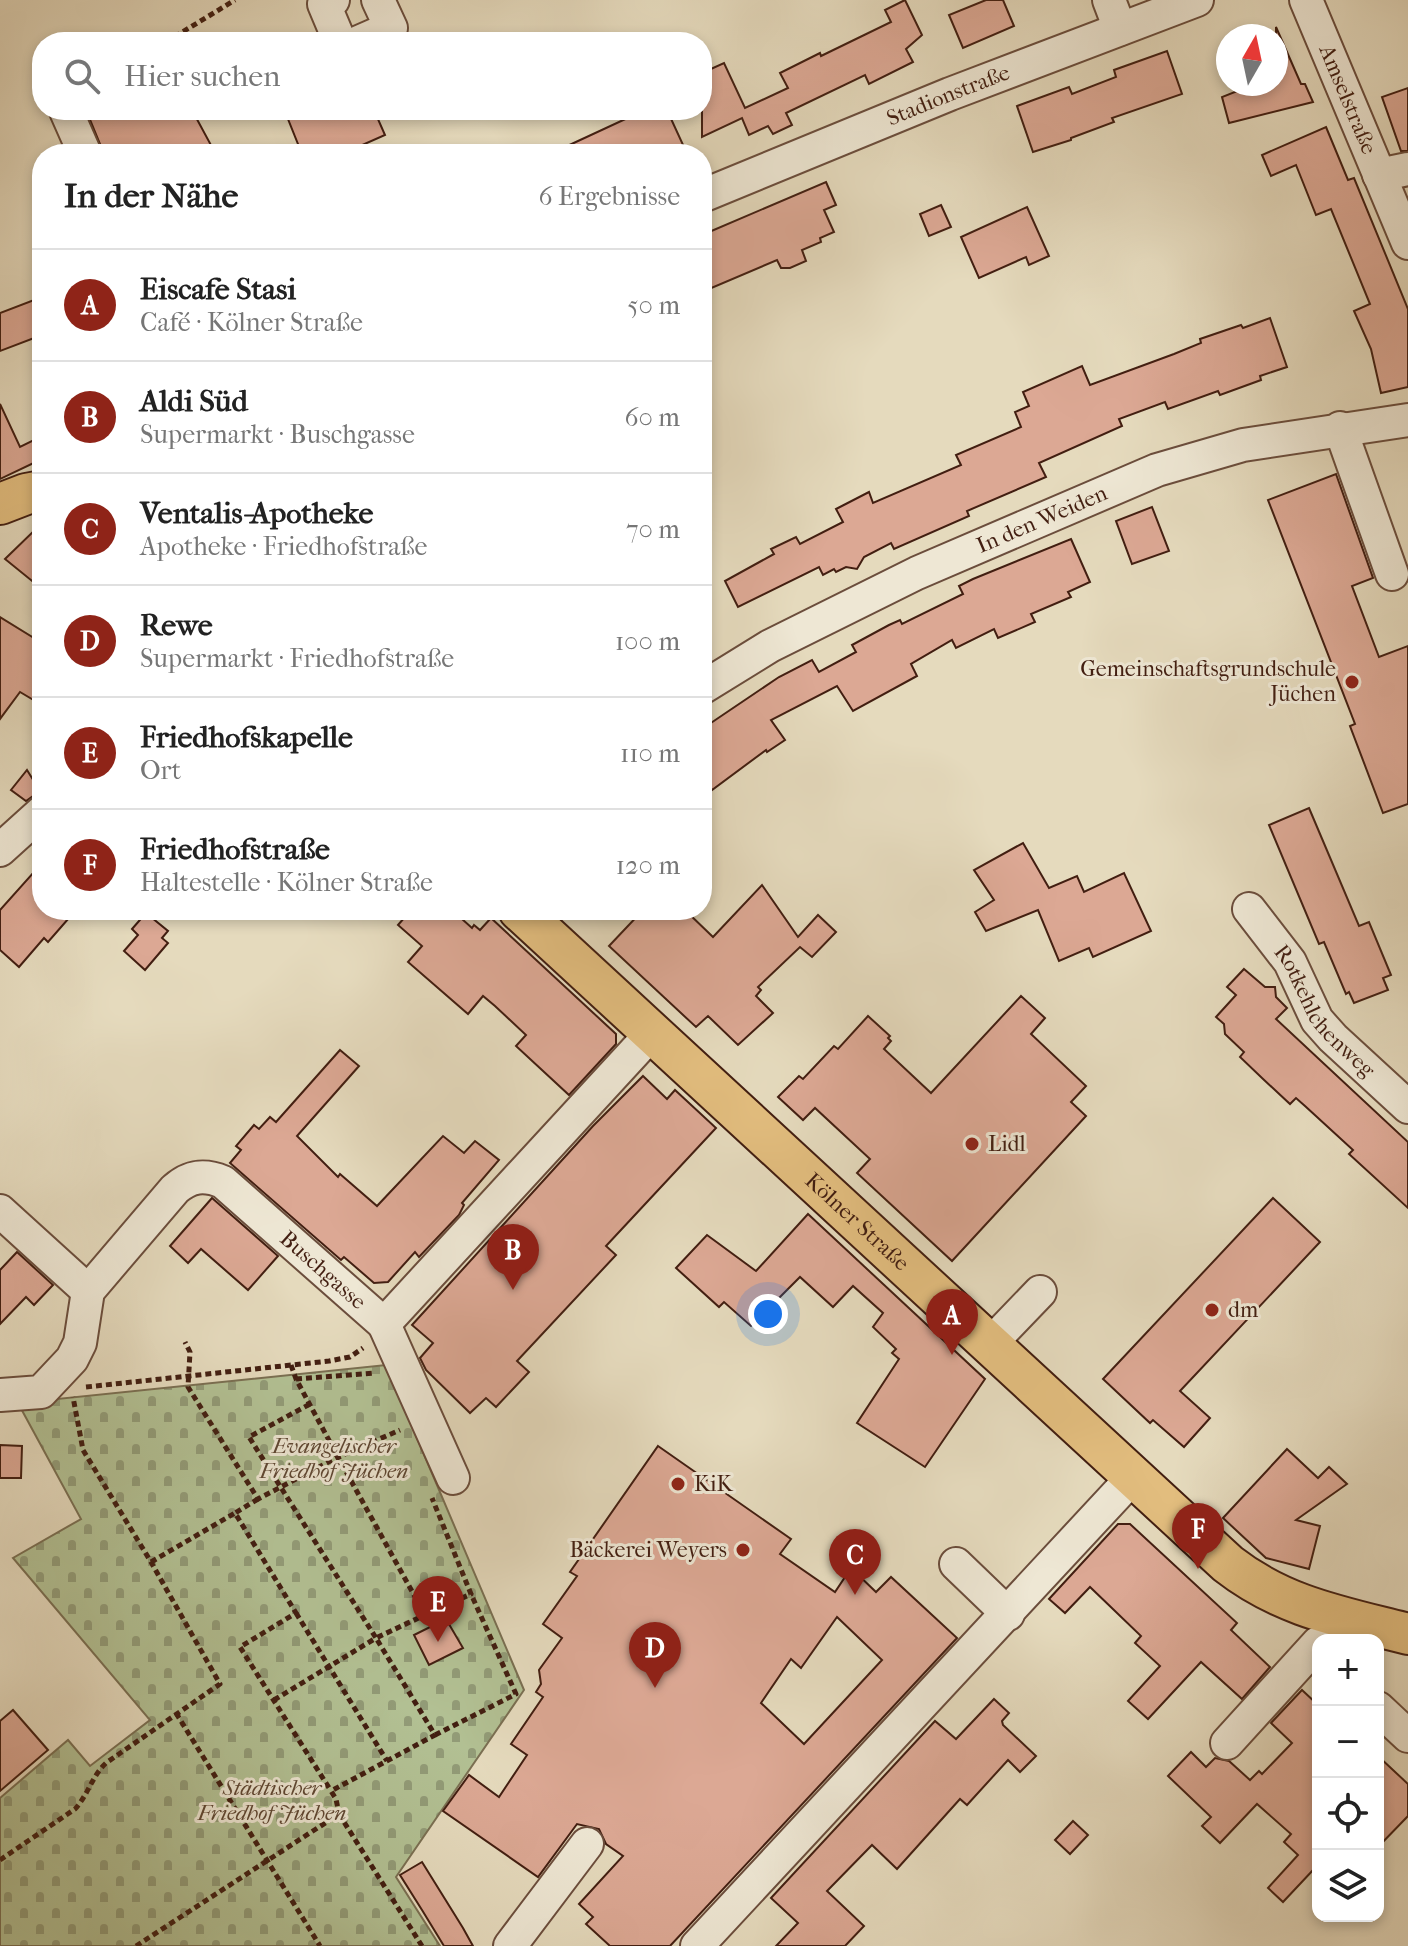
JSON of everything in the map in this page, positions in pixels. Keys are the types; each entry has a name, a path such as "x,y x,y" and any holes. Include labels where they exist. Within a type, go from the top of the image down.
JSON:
{"main road":[{"name":"Kölner Straße","path":"530,920 1204,1544 1254,1584 1295,1604 1329,1634"},
{"name":"Kölner Straße","path":"1384,1634 1408,1634"}],"street":[{"path":"333,0 324,4 336,32"},
{"path":"378,0 391,28 382,32"},
{"name":"Stadionstraße","path":"712,192 879,122 1114,15 1197,0"},
{"name":"Amselstraße","path":"1306,0 1394,172 1408,243"},
{"path":"70,120 81,144"},
{"name":"In den Weiden","path":"712,682 770,646 874,593 965,550 1132,480 1243,445 1408,420"},
{"path":"1340,428 1392,574"},
{"path":"0,850 32,821"},
{"name":"Rotkehlchenweg","path":"1249,909 1290,962 1317,1020 1408,1107"},
{"name":"Buschgasse","path":"110,1265 180,1184 201,1176 216,1179 229,1187 384,1324 652,1033"},
{"path":"0,1211 110,1265 72,1359 41,1392 0,1395"},
{"path":"990,1344 1040,1292"},
{"path":"384,1324 442,1488"},
{"path":"697,1946 1133,1477"},
{"path":"956,1564 1008,1614"},
{"path":"1227,1743 1312,1654"},
{"path":"1384,1714 1408,1736"},
{"path":"510,1946 587,1844"}],"path":[{"path":"182,32 235,0"},
{"path":"0,1860 75,1809 101,1768 220,1684 83,1450 72,1389 350,1357 384,1324"},
{"path":"185,1342 190,1352 188,1387 258,1499"},
{"path":"291,1365 425,1615"},
{"path":"296,1379 371,1372 382,1379"},
{"path":"310,1404 249,1437 435,1735"},
{"path":"398,1417 408,1442"},
{"path":"151,1562 281,1485 403,1429"},
{"path":"331,1791 516,1694 471,1594 442,1488"},
{"path":"235,1513 387,1761"},
{"path":"274,1700 376,1638 471,1594"},
{"path":"296,1613 240,1647 336,1799 339,1814 422,1946"},
{"path":"176,1713 320,1946"},
{"path":"136,1946 339,1814"}],"green space":[{"name":"Städtischer Friedhof Jüchen","path":"386,1365 524,1690 396,1877 440,1946 0,1946 0,1798 68,1740 90,1766 150,1720 13,1558 81,1519 18,1403"}],"building":[{"path":"905,0 922,35 906,49 913,62 869,84 865,75 786,113 792,125 773,134 768,126 749,135 742,118 702,137 702,120 712,120 712,68 724,63 745,108 788,88 780,73 891,22 885,10"},
{"path":"986,0 1003,0 1014,26 963,48 949,15"},
{"path":"1167,51 1182,94 1112,118 1114,122 1033,152 1017,106 1069,87 1072,94 1116,77 1114,70"},
{"path":"1288,54 1313,102 1229,123 1222,97 1288,96"},
{"path":"1408,88 1408,151 1401,151 1382,97"},
{"path":"90,120 197,120 210,144 100,144"},
{"path":"288,120 378,120 385,135 365,144 298,144"},
{"path":"623,120 672,120 683,144 572,144"},
{"path":"1326,127 1348,180 1354,178 1408,309 1408,387 1381,393 1371,349 1354,311 1370,304 1331,209 1316,215 1296,165 1271,176 1262,155"},
{"path":"826,182 836,205 824,210 834,232 802,250 806,261 790,268 781,268 777,260 712,288 712,231"},
{"path":"941,205 951,227 929,236 920,214"},
{"path":"1027,207 1049,256 1029,265 1026,257 979,278 961,237"},
{"path":"32,301 32,339 0,351 0,313"},
{"path":"1270,318 1287,367 1220,395 1218,391 1168,409 1165,402 1119,419 1122,426 1039,463 1046,477 967,511 969,516 894,549 891,543 864,557 857,569 846,567 836,572 834,569 823,575 819,567 738,607 725,581 774,554 771,549 796,537 800,544 843,522 836,509 869,492 873,503 961,465 956,455 1021,427 1015,412 1029,406 1023,392 1082,366 1090,385 1201,343 1200,339"},
{"path":"0,404 20,447 32,441 32,464 0,479"},
{"path":"1336,474 1373,578 1352,586 1379,657 1408,646 1408,804 1383,813 1350,726 1355,724 1268,500"},
{"path":"1152,507 1169,551 1132,564 1116,521"},
{"path":"32,533 32,581 5,559"},
{"path":"1071,539 1090,582 1068,592 1071,597 1031,614 1035,622 998,638 994,629 956,648 952,640 911,664 917,676 853,711 837,686 771,720 785,740 766,750 712,790 712,722 779,677 812,660 819,672 856,652 852,645 889,625 900,620 902,624 963,594 959,586"},
{"path":"0,617 32,637 32,699 20,692 0,719"},
{"path":"27,770 32,778 32,797 26,801 11,790"},
{"path":"1309,808 1359,926 1369,922 1391,975 1383,978 1388,990 1354,1003 1349,992 1346,994 1324,942 1319,944 1269,825"},
{"path":"1023,843 1049,888 1077,876 1084,892 1124,873 1151,931 1093,957 1089,948 1059,961 1038,910 986,931 975,912 994,900 974,870"},
{"path":"32,874 32,920 67,920 48,942 44,938 19,967 0,950 0,910"},
{"path":"762,885 798,937 818,915 836,932 812,957 800,947 758,987 761,990 756,996 773,1013 738,1045 708,1016 696,1027 609,946 634,920 695,920 713,937"},
{"path":"140,920 155,920 168,931 162,938 168,943 145,970 124,951 138,935 132,929"},
{"path":"402,920 463,920 480,930 489,920 493,920 616,1034 616,1044 569,1095 516,1046 526,1035 483,996 468,1014 408,962 422,946 398,925"},
{"path":"1244,969 1265,987 1275,987 1276,997 1287,1008 1276,1019 1408,1142 1408,1208 1349,1154 1353,1150 1305,1106 1296,1098 1290,1104 1240,1057 1244,1052 1225,1034 1224,1024 1216,1017 1236,995 1227,987"},
{"name":"Lidl","path":"1021,996 1045,1018 1031,1034 1086,1086 1071,1102 1086,1116 952,1261 857,1173 870,1159 815,1108 803,1120 778,1097 799,1076 803,1079 834,1046 838,1049 868,1016 890,1036 891,1041 884,1049 931,1093"},
{"path":"340,1050 359,1066 297,1136 338,1177 340,1174 377,1206 443,1136 464,1153 475,1141 499,1160 462,1203 464,1205 459,1215 419,1257 415,1252 388,1282 374,1283 344,1257 341,1260 230,1163 241,1150 236,1146 254,1125 259,1129 270,1117 276,1122"},
{"path":"643,1076 667,1099 675,1090 716,1128 606,1246 616,1255 517,1361 529,1372 496,1407 486,1398 470,1413 426,1370 420,1358 433,1343 412,1325 593,1126"},
{"path":"212,1198 278,1256 248,1290 201,1249 188,1263 170,1246"},
{"name":"dm","path":"1273,1198 1320,1242 1180,1391 1210,1418 1184,1447 1153,1420 1150,1423 1103,1379"},
{"path":"808,1214 985,1379 925,1467 857,1423 899,1359 892,1353 896,1349 873,1327 883,1313 853,1286 833,1307 800,1277 751,1326 724,1302 719,1307 676,1268 707,1235 756,1271"},
{"path":"17,1252 53,1285 34,1305 26,1297 0,1324 0,1270"},
{"path":"0,1445 22,1446 21,1478 0,1478"},
{"path":"658,1446 791,1539 780,1554 835,1592 851,1568 876,1592 891,1577 957,1638 670,1946 610,1946 586,1924 593,1917 579,1904 623,1856 606,1844 599,1829 577,1824 538,1877 443,1811 469,1775 499,1797 527,1755 511,1744 543,1697 536,1692 541,1684 539,1670 562,1638 543,1624 577,1576 570,1572","holes":["837,1617 882,1660 804,1744 761,1703 791,1659 801,1668"]},
{"path":"1287,1449 1318,1478 1329,1467 1347,1484 1296,1520 1320,1526 1309,1569 1266,1558 1223,1518"},
{"path":"1118,1524 1130,1524 1237,1623 1231,1630 1270,1667 1242,1699 1201,1662 1148,1719 1128,1701 1160,1666 1135,1643 1141,1636 1090,1587 1065,1613 1049,1599"},
{"path":"446,1619 463,1648 429,1665 414,1635"},
{"path":"1302,1690 1312,1699 1312,1871 1283,1902 1268,1888 1298,1855 1284,1842 1291,1834 1257,1804 1220,1843 1202,1826 1211,1817 1168,1776 1191,1752 1206,1767 1215,1758 1229,1761 1250,1780 1259,1771 1262,1774 1292,1743 1271,1723"},
{"path":"994,1699 1009,1713 1002,1721 1003,1725 1036,1756 1020,1772 1008,1760 967,1805 960,1799 897,1869 872,1845 827,1891 864,1926 845,1946 776,1946 798,1923 771,1898 935,1721 956,1739"},
{"path":"13,1710 48,1750 0,1791 0,1721"},
{"path":"1384,1762 1408,1784 1408,1816 1384,1841"},
{"path":"1073,1821 1088,1835 1070,1854 1055,1840"},
{"path":"422,1862 473,1946 444,1946 400,1875"}],"place":[{"name":"Gemeinschaftsgrundschule Jüchen","path":"1352,682"},
{"name":"Lidl","path":"972,1144"},
{"name":"Aldi Süd","path":"513,1290"},
{"name":"dm","path":"1212,1310"},
{"name":"Eiscafe Stasi","path":"952,1355"},
{"name":"KiK","path":"678,1484"},
{"name":"Bäckerei Weyers","path":"743,1550"},
{"name":"Friedhofstraße","path":"1198,1569"},
{"name":"Ventalis-Apotheke","path":"855,1595"},
{"name":"Friedhofskapelle","path":"438,1642"},
{"name":"Rewe","path":"655,1688"}],"park label":[{"name":"Evangelischer Friedhof Jüchen","path":"334,1458"}]}
